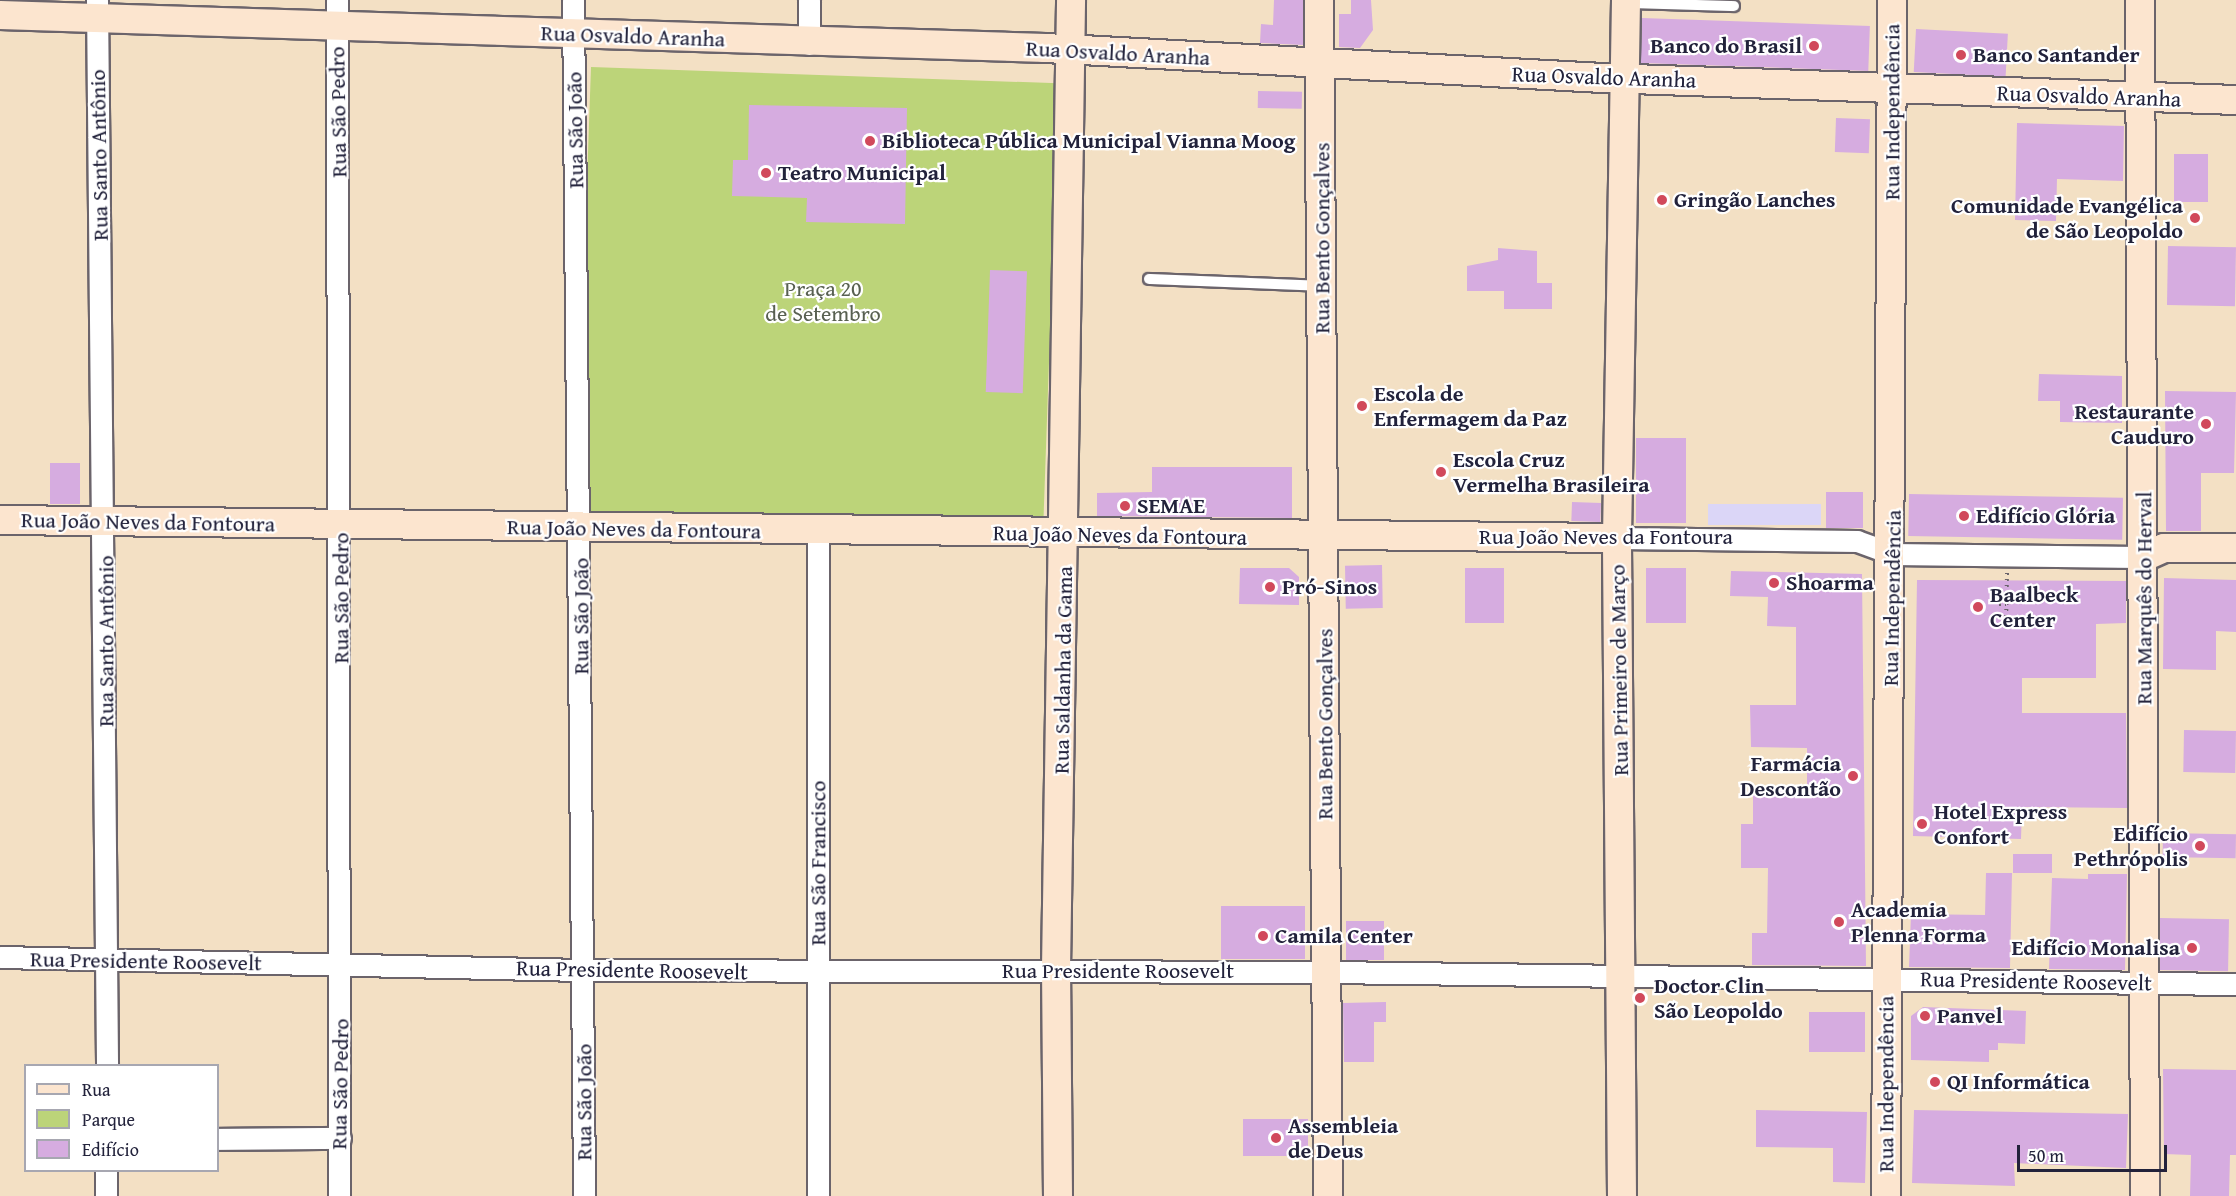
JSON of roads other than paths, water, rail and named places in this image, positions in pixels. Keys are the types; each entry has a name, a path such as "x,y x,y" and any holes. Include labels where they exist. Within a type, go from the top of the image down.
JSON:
{"street":[{"name":"Rua São João","path":"573,0 580,529 584,1196"},
{"path":"809,0 809,44"},
{"name":"Rua Saldanha da Gama","path":"1058,1196 1056,969 1067,535 1071,0"},
{"name":"Rua Bento Gonçalves","path":"1319,0 1328,1196"},
{"name":"Rua Independência","path":"1886,1196 1885,978 1892,554 1892,0"},
{"name":"Rua Marquês do Herval","path":"2140,0 2145,1196"},
{"name":"Rua Primeiro de Março","path":"1622,1196 1617,537 1626,1"},
{"name":"Rua Osvaldo Aranha","path":"0,15 97,8 337,13 573,33 809,44 1071,50 1892,90 2236,100"},
{"name":"Rua Santo Antônio","path":"97,8 105,522 107,1064"},
{"name":"Rua São Pedro","path":"337,13 341,523 339,1196"},
{"name":"Rua João Neves da Fontoura","path":"0,520 1067,535 1617,537 1857,541 1892,554 2144,557 2164,548 2236,548"},
{"name":"Rua São Francisco","path":"818,531 818,1196"},
{"name":"Rua Presidente Roosevelt","path":"0,957 583,970 817,972 1056,969 1622,974 2236,984"},
{"path":"219,1139 340,1138"},
{"path":"106,1172 106,1196"}],"lane":[{"path":"1626,1 1734,6"},
{"path":"1149,279 1322,286"}],"place":[{"name":"Banco do Brasil","path":"1814,46"},
{"name":"Banco Santander","path":"1961,55"},
{"name":"Biblioteca Pública Municipal Vianna Moog","path":"870,141"},
{"name":"Teatro Municipal","path":"766,173"},
{"name":"Gringão Lanches","path":"1662,200"},
{"name":"Comunidade Evangélica de São Leopoldo","path":"2195,218"},
{"name":"Escola de Enfermagem da Paz","path":"1362,406"},
{"name":"Restaurante Cauduro","path":"2206,424"},
{"name":"Escola Cruz Vermelha Brasileira","path":"1441,472"},
{"name":"SEMAE","path":"1125,506"},
{"name":"Edifício Glória","path":"1964,516"},
{"name":"Shoarma","path":"1774,583"},
{"name":"Pró-Sinos","path":"1270,587"},
{"name":"Baalbeck Center","path":"1978,607"},
{"name":"Farmácia Descontão","path":"1853,776"},
{"name":"Hotel Express Confort","path":"1922,824"},
{"name":"Edifício Pethrópolis","path":"2200,846"},
{"name":"Academia Plenna Forma","path":"1839,922"},
{"name":"Camila Center","path":"1263,936"},
{"name":"Edifício Monalisa","path":"2192,948"},
{"name":"Doctor Clin São Leopoldo","path":"1640,998"},
{"name":"Panvel","path":"1925,1016"},
{"name":"QI Informática","path":"1935,1082"},
{"name":"Assembleia de Deus","path":"1276,1138"}],"park label":[{"name":"Praça 20 de Setembro","path":"823,300"}]}
